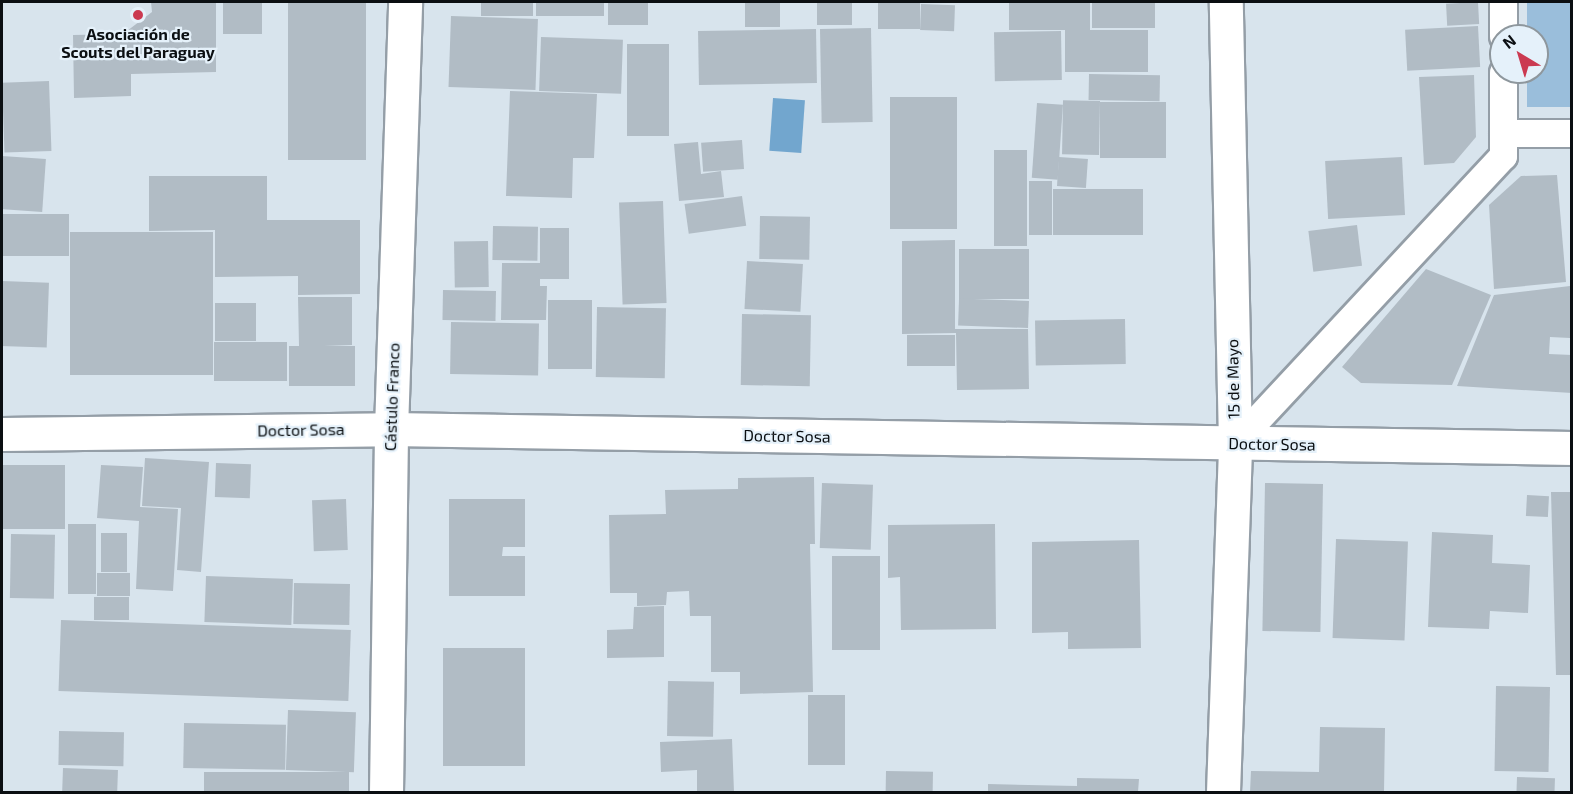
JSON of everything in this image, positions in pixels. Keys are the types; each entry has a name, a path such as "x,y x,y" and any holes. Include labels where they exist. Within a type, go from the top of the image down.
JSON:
{"street":[{"name":"Cástulo Franco","path":"386,792 391,429 405,2"},
{"name":"15 de Mayo","path":"1223,792 1235,443 1226,2"},
{"name":"Doctor Sosa","path":"2,434 391,429 1572,448"}],"lane":[{"path":"1503,2 1503,24"},
{"path":"1235,443 1503,156 1503,84"},
{"path":"1503,133 1572,133"}],"shaded area":[{"path":"1527,2 1571,2 1571,107 1527,107 1527,84 1549,84 1549,24 1527,24"},
{"path":"773,98 805,100 801,153 769,151"}],"building":[{"path":"151,2 216,2 216,72 131,74 131,96 74,98 73,35 123,34 152,12"},
{"path":"223,2 262,2 262,34 223,34"},
{"path":"288,2 366,2 366,160 288,160"},
{"path":"481,2 533,2 533,16 481,16"},
{"path":"536,2 604,2 604,16 536,16"},
{"path":"608,2 648,2 648,25 608,25"},
{"path":"745,2 780,2 780,27 745,27"},
{"path":"817,2 852,2 852,25 817,25"},
{"path":"878,2 920,2 920,29 878,29"},
{"path":"1009,2 1090,2 1090,30 1009,30"},
{"path":"1092,2 1155,2 1155,28 1092,28"},
{"path":"1478,2 1479,24 1447,26 1446,4"},
{"path":"921,4 955,5 954,31 920,30"},
{"path":"451,16 538,19 535,90 449,87"},
{"path":"1478,26 1480,67 1407,71 1405,30"},
{"path":"871,28 873,122 822,123 820,29"},
{"path":"816,29 817,83 699,85 698,31"},
{"path":"1065,30 1148,30 1148,72 1065,72"},
{"path":"1061,31 1062,80 995,81 994,32"},
{"path":"541,37 623,40 621,94 539,91"},
{"path":"627,44 669,44 669,136 627,136"},
{"path":"1089,74 1160,75 1160,101 1089,100"},
{"path":"1474,75 1476,137 1454,163 1424,165 1419,77"},
{"path":"49,81 51,151 4,153 2,83"},
{"path":"510,91 597,94 594,158 573,158 572,198 506,196"},
{"path":"890,97 957,97 957,229 890,229"},
{"path":"1063,100 1100,101 1099,155 1062,154"},
{"path":"1100,102 1166,102 1166,158 1100,158"},
{"path":"1037,103 1063,105 1058,180 1032,178"},
{"path":"742,140 744,169 703,172 701,143"},
{"path":"698,142 701,174 721,171 724,197 679,201 674,144"},
{"path":"994,150 1027,150 1027,246 994,246"},
{"path":"2,156 46,159 42,212 2,209"},
{"path":"1059,157 1088,159 1086,188 1057,186"},
{"path":"1402,157 1405,215 1328,219 1325,161"},
{"path":"1557,175 1566,282 1494,289 1489,205 1521,176"},
{"path":"149,176 267,176 267,220 360,220 360,294 298,295 298,276 215,277 215,230 149,231"},
{"path":"1029,181 1052,181 1052,235 1029,235"},
{"path":"1053,189 1143,189 1143,235 1053,235"},
{"path":"742,196 746,226 689,234 685,204"},
{"path":"663,201 667,303 623,304 619,203"},
{"path":"2,214 69,214 69,256 2,256"},
{"path":"760,216 810,217 809,260 759,259"},
{"path":"1357,225 1362,266 1313,272 1308,231"},
{"path":"493,226 538,227 537,261 492,260"},
{"path":"540,228 569,228 569,279 540,279"},
{"path":"70,232 213,232 213,375 70,375"},
{"path":"955,240 955,329 1028,329 1029,389 957,390 956,333 902,334 902,241"},
{"path":"488,241 489,287 455,288 454,242"},
{"path":"959,249 1029,249 1029,299 959,299"},
{"path":"747,261 803,264 800,312 744,309"},
{"path":"502,263 540,263 540,286 547,286 546,320 501,320"},
{"path":"1426,269 1491,295 1452,385 1361,383 1342,367"},
{"path":"2,281 49,283 47,348 2,346"},
{"path":"1570,286 1570,338 1550,337 1549,354 1572,355 1572,393 1457,386 1494,295"},
{"path":"443,290 496,291 495,321 442,320"},
{"path":"298,297 352,297 352,345 324,346 355,346 355,386 289,386 289,346 299,346"},
{"path":"959,299 1029,301 1028,328 958,326"},
{"path":"548,300 592,300 592,369 548,369"},
{"path":"215,303 256,303 256,341 215,341"},
{"path":"597,307 666,308 665,378 596,377"},
{"path":"742,314 811,315 810,386 741,385"},
{"path":"1125,319 1126,364 1036,366 1035,321"},
{"path":"451,322 539,324 538,376 450,374"},
{"path":"907,335 955,335 955,366 907,366"},
{"path":"214,342 287,342 287,381 214,381"},
{"path":"145,458 209,462 201,572 177,570 181,508 142,506"},
{"path":"216,463 251,464 250,498 215,497"},
{"path":"2,465 65,465 65,529 2,529"},
{"path":"101,465 143,467 140,507 178,509 173,591 136,589 139,521 97,518"},
{"path":"814,477 815,544 810,544 813,692 740,694 740,672 711,672 711,616 690,616 689,591 667,592 666,605 637,606 637,593 610,593 609,515 666,514 665,490 738,489 738,478"},
{"path":"822,483 873,485 871,550 820,548"},
{"path":"1265,483 1323,484 1320,632 1262,631"},
{"path":"1551,492 1572,492 1572,675 1556,675"},
{"path":"1527,495 1549,496 1548,517 1526,516"},
{"path":"346,499 348,550 314,551 312,500"},
{"path":"449,499 525,499 525,547 503,547 502,556 525,556 525,596 449,596"},
{"path":"68,524 96,524 96,594 68,594"},
{"path":"995,524 996,629 901,630 900,577 888,578 888,525"},
{"path":"1432,532 1493,535 1492,563 1530,565 1528,613 1490,611 1489,629 1428,627"},
{"path":"101,533 127,533 127,572 101,572"},
{"path":"11,534 55,535 54,599 10,598"},
{"path":"1336,539 1408,542 1405,640 1333,638"},
{"path":"1139,540 1141,648 1068,649 1068,632 1032,633 1032,542"},
{"path":"832,556 880,556 880,650 832,650"},
{"path":"97,573 130,573 130,596 97,596"},
{"path":"206,576 293,579 291,625 204,622"},
{"path":"294,583 350,584 349,625 293,624"},
{"path":"94,597 129,597 129,620 94,620"},
{"path":"664,606 664,657 607,658 607,630 633,629 634,607"},
{"path":"61,620 351,630 348,701 59,691"},
{"path":"443,648 525,648 525,766 443,766"},
{"path":"668,681 714,682 713,737 667,736"},
{"path":"1496,686 1550,687 1549,772 1495,771"},
{"path":"808,695 845,695 845,765 808,765"},
{"path":"288,710 356,712 354,772 286,770"},
{"path":"184,723 286,725 285,770 183,768"},
{"path":"1320,727 1385,728 1384,792 1250,792 1251,771 1319,772"},
{"path":"59,731 124,732 123,766 58,765"},
{"path":"732,739 734,792 697,792 697,770 661,772 660,742"},
{"path":"63,768 118,770 117,792 62,792"},
{"path":"886,771 933,772 933,792 886,792"},
{"path":"204,772 349,772 349,792 204,792"},
{"path":"1517,777 1555,778 1554,792 1516,792"},
{"path":"1077,778 1139,779 1138,792 988,792 988,784 1077,786"}],"place":[{"name":"Asociación de Scouts del Paraguay","path":"138,15"}]}
